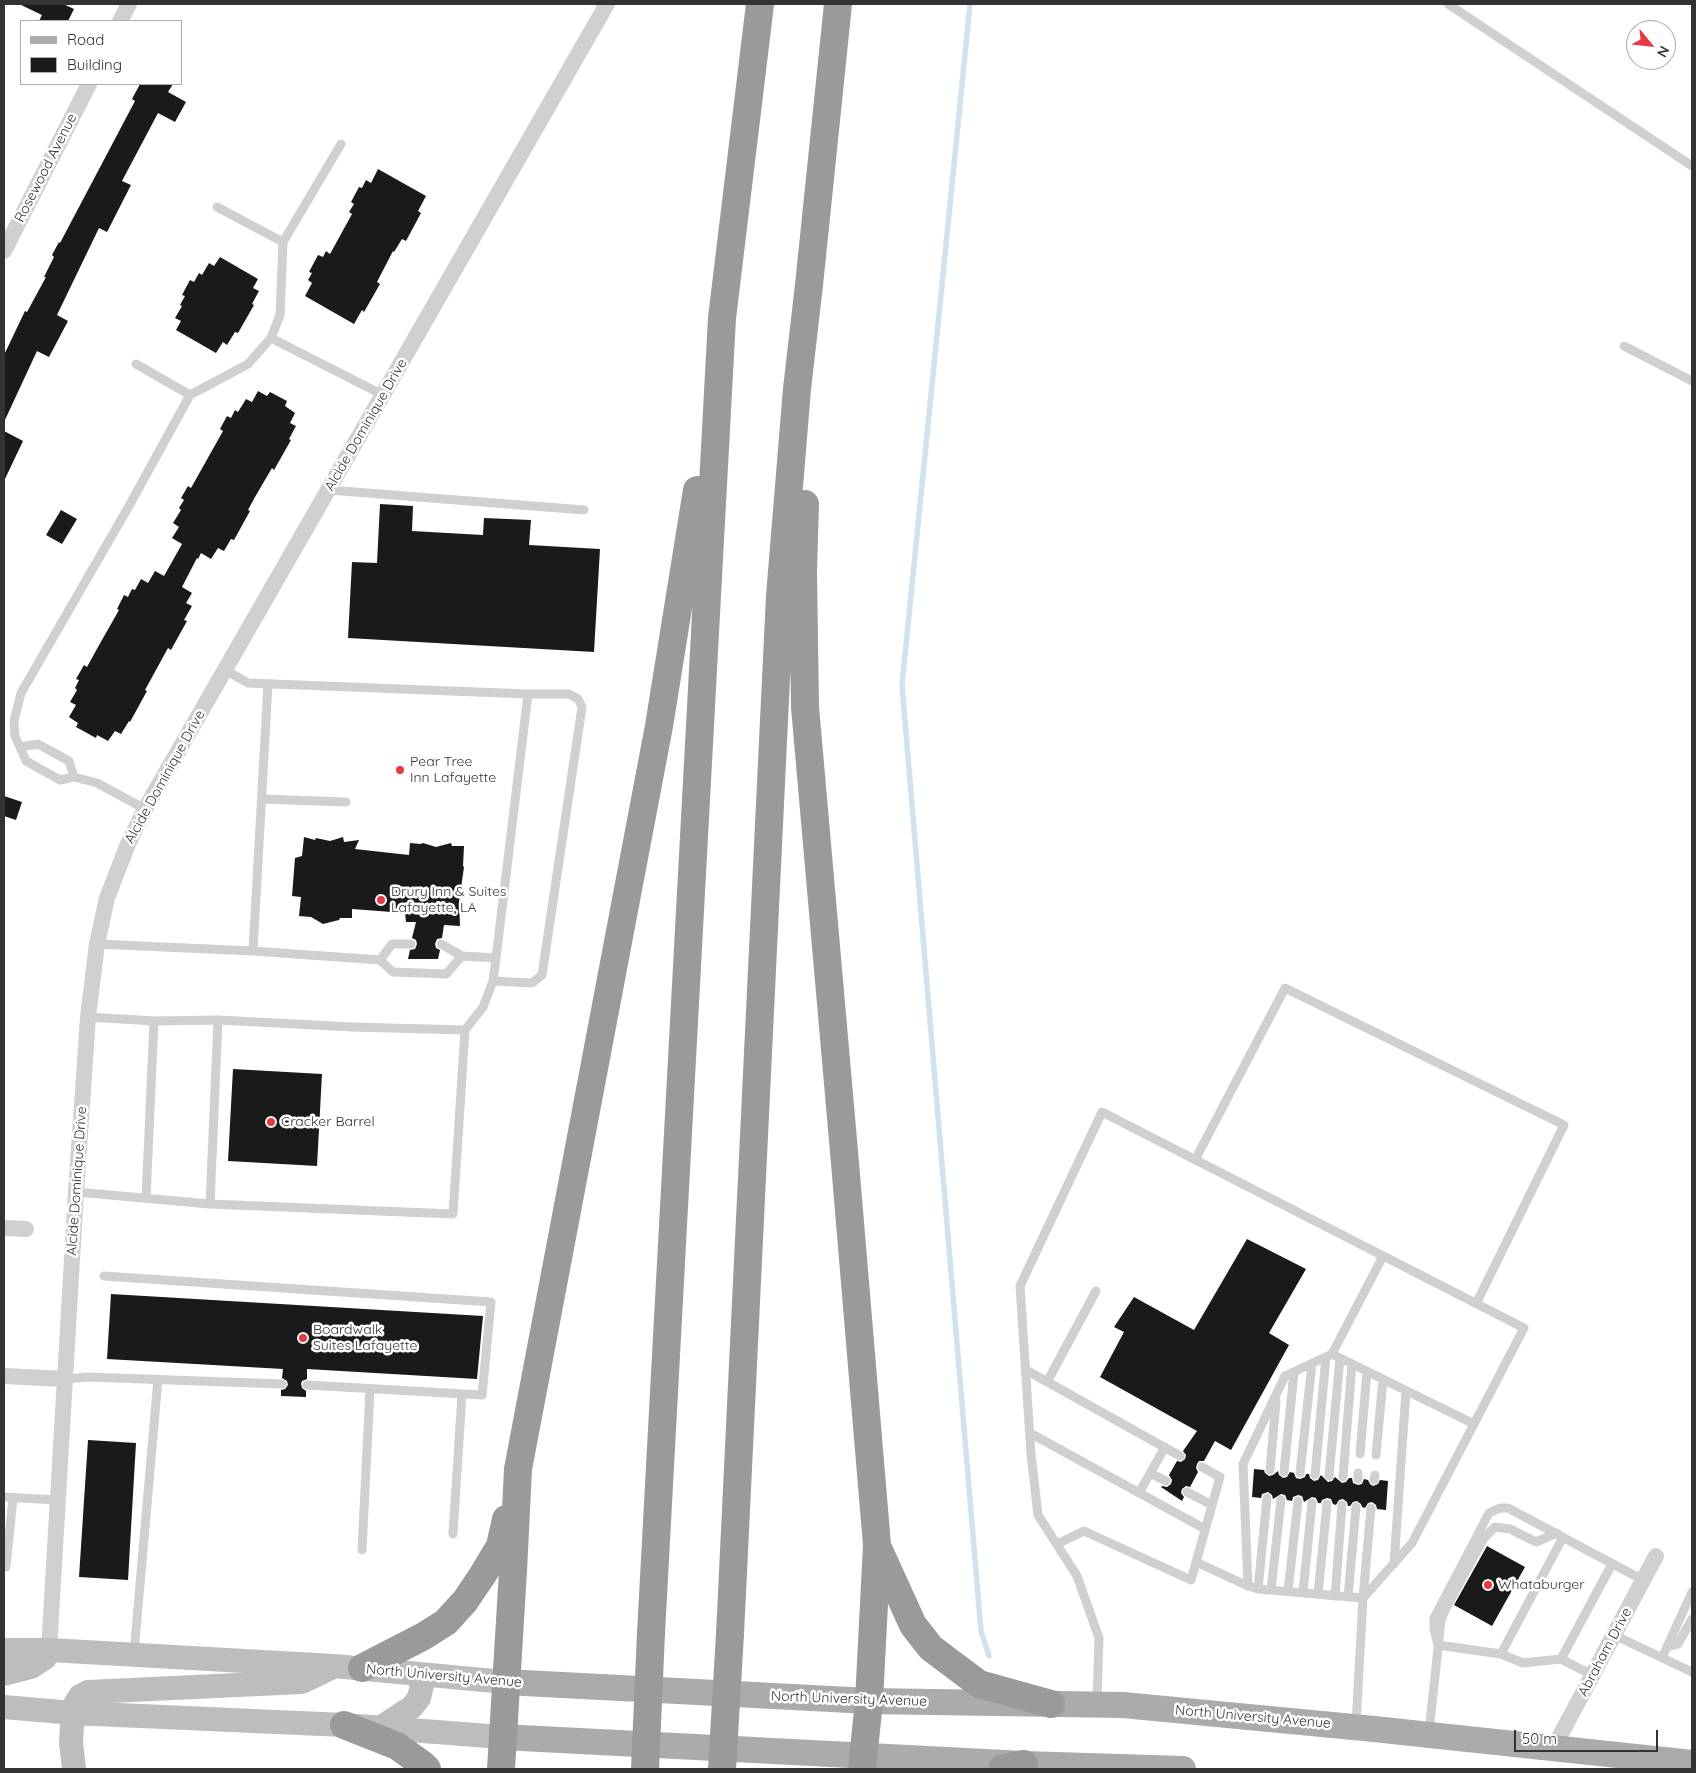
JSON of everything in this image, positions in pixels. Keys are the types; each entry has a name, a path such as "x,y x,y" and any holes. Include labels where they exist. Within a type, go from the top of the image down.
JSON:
{"highway":[{"path":"362,1668 424,1636 446,1622 465,1601 500,1546 518,1469 659,726 692,527 722,318 760,4"},
{"path":"722,1769 780,596 797,388 838,4"},
{"path":"809,285 803,572 805,707 846,1163 876,1546 869,1701 862,1763"},
{"path":"645,1769 722,318"},
{"path":"500,1769 518,1469"},
{"path":"876,1546 913,1624 931,1648 979,1684 1051,1704"},
{"path":"344,1725 397,1746 427,1769"}],"main road":[{"name":"North University Avenue","path":"4,1650 49,1650 334,1666 505,1682 869,1701 1123,1705 1429,1734 1692,1763"},
{"path":"4,1674 32,1667 45,1658 49,1650"},
{"path":"74,1769 72,1743 73,1713 75,1703 80,1696 88,1692 302,1682 334,1666"},
{"path":"380,1728 412,1707 419,1698 422,1689 420,1674"},
{"path":"4,1707 73,1713 344,1725 862,1763 1183,1769"},
{"path":"1627,1756 1641,1742 1692,1746"}],"street":[{"path":"121,20 129,4"},
{"name":"Alcide Dominique Drive","path":"49,1650 88,1017 97,944 107,898 128,844 145,809 607,4"},
{"name":"Rosewood Avenue","path":"4,251 88,85"},
{"path":"4,1228 26,1229"},
{"path":"4,1376 65,1379"},
{"name":"Abraham Drive","path":"1554,1747 1656,1556"}],"lane":[{"path":"1448,4 1692,166"},
{"path":"145,809 97,783 74,777 60,780 26,761 15,736 14,722 21,693 129,506 190,395 248,364 271,338 280,315 283,242 341,144"},
{"path":"217,207 283,242"},
{"path":"271,338 383,395"},
{"path":"1624,346 1692,381"},
{"path":"136,364 190,395"},
{"path":"329,490 584,510"},
{"path":"225,670 248,683 569,694 578,700 582,707 542,975 532,983 493,981"},
{"path":"253,951 268,684"},
{"path":"76,1192 210,1204 453,1214 465,1030 483,1007 493,981 528,694"},
{"path":"20,746 38,744 69,761 74,777"},
{"path":"262,799 346,802"},
{"path":"97,944 253,951 380,960 393,972 446,974 462,956"},
{"path":"380,960 392,944 411,944"},
{"path":"440,944 462,956 496,958"},
{"path":"1195,1160 1285,988 1564,1125 1476,1304"},
{"path":"88,1017 154,1021 218,1020 465,1030"},
{"path":"210,1204 218,1020"},
{"path":"146,1198 154,1021"},
{"path":"1097,1704 1099,1638 1077,1576 1038,1515 1020,1286 1102,1112 1524,1328 1412,1543 1363,1598"},
{"path":"1315,1475 1333,1356 1383,1256"},
{"path":"104,1276 491,1302 482,1395 308,1385"},
{"path":"1047,1382 1096,1291"},
{"path":"1329,1476 1333,1356"},
{"path":"1248,1586 1243,1464 1285,1376 1333,1356 1474,1424"},
{"path":"1300,1473 1312,1364"},
{"path":"1344,1477 1352,1364"},
{"path":"1026,1370 1180,1456"},
{"path":"1360,1454 1367,1371"},
{"path":"1284,1472 1294,1372"},
{"path":"65,1379 88,1377 282,1384"},
{"path":"1376,1455 1383,1379"},
{"path":"134,1655 158,1380"},
{"path":"362,1550 370,1389"},
{"path":"1394,1564 1406,1391"},
{"path":"1270,1470 1277,1393"},
{"path":"453,1534 462,1394"},
{"path":"1030,1432 1206,1529"},
{"path":"1139,1493 1164,1446"},
{"path":"1057,1544 1084,1531 1191,1580 1220,1477 1202,1466"},
{"path":"1150,1473 1166,1481"},
{"path":"1187,1492 1212,1505"},
{"path":"4,1567 6,1567 8,1498 57,1500"},
{"path":"1258,1589 1267,1498"},
{"path":"1271,1590 1281,1500"},
{"path":"1288,1591 1298,1501"},
{"path":"1303,1592 1312,1503"},
{"path":"1318,1594 1326,1504"},
{"path":"1335,1596 1342,1505"},
{"path":"1348,1597 1356,1507"},
{"path":"1356,1727 1363,1598 1372,1508"},
{"path":"1438,1645 1434,1629 1434,1618 1489,1513 1500,1508 1508,1508 1643,1580"},
{"path":"1429,1734 1441,1620 1484,1538 1495,1527 1510,1529 1536,1542 1560,1535"},
{"path":"1501,1654 1560,1535"},
{"path":"1196,1562 1258,1589 1363,1598"},
{"path":"1561,1660 1612,1564"},
{"path":"1662,1658 1692,1592"},
{"path":"1667,1647 1678,1644 1692,1619"},
{"path":"1614,1635 1692,1672"},
{"path":"1438,1645 1501,1654 1523,1663 1561,1660 1592,1675"}],"building":[{"path":"19,4 63,4 74,9 68,20 40,20 42,15"},
{"path":"139,85 172,85 168,92 186,102 175,122 158,113 122,181 131,185 107,232 99,228 57,315 68,321 49,357 37,351 4,422 4,355 25,311 27,312 46,277 44,277 54,257 52,255 135,101 132,99"},
{"path":"378,169 426,196 418,211 421,213 406,241 402,239 393,251 377,282 380,284 364,312 362,310 354,324 305,296 312,283 308,280 312,273 309,272 318,255 323,257 326,251 330,254 352,214 349,212 354,204 351,202 359,187 362,188 366,180 371,183"},
{"path":"220,257 258,279 253,288 259,291 252,304 254,305 238,333 235,332 227,345 223,342 216,353 176,330 181,321 175,318 182,306 180,305 185,296 182,295 190,280 194,282 199,273 202,275 209,263 214,266"},
{"path":"258,391 267,396 270,392 287,401 285,406 295,413 290,423 296,426 289,439 291,440 274,470 272,468 255,497 248,510 250,511 234,540 231,539 224,551 218,548 211,559 201,553 197,558 182,587 192,593 186,603 192,606 184,620 187,621 171,650 168,648 130,722 121,734 115,731 108,741 97,735 96,738 76,727 78,723 69,717 76,705 70,702 77,690 75,688 79,680 76,679 84,665 87,667 119,610 117,609 124,595 128,597 132,589 135,590 141,579 148,583 155,571 164,576 182,544 172,538 179,527 173,523 181,510 179,508 184,500 181,498 188,486 191,488 223,431 220,429 227,416 231,418 235,410 238,412 246,399 252,402"},
{"path":"4,431 23,441 4,481"},
{"path":"380,504 413,506 412,531 483,535 484,518 531,520 529,545 600,549 594,652 348,638 352,562 377,563"},
{"path":"61,510 77,519 62,544 46,535"},
{"path":"4,796 22,802 16,820 4,816"},
{"name":"Drury Inn & Suites Lafayette, LA","path":"304,837 330,841 343,837 344,842 359,840 355,849 409,855 410,843 423,843 436,847 451,843 452,846 464,846 464,867 459,902 460,926 444,925 442,938 437,939 435,944 436,948 440,950 438,959 408,959 410,950 415,949 417,944 416,940 412,938 416,922 406,922 405,913 352,909 352,918 340,918 339,920 323,924 311,917 299,916 301,897 292,896 295,858 302,856"},
{"path":"233,1069 322,1074 317,1166 228,1161"},
{"path":"1247,1239 1306,1269 1269,1333 1289,1345 1231,1450 1215,1441 1204,1461 1199,1461 1197,1464 1198,1472 1190,1487 1186,1486 1182,1489 1181,1493 1184,1497 1182,1501 1161,1487 1167,1487 1171,1484 1172,1480 1169,1475 1177,1461 1181,1462 1185,1459 1186,1455 1183,1451 1197,1431 1100,1377 1124,1332 1114,1327 1134,1297 1194,1330"},
{"path":"111,1294 483,1316 477,1379 307,1369 307,1379 302,1381 301,1384 302,1388 306,1391 306,1397 281,1396 281,1390 285,1389 288,1385 287,1381 282,1378 283,1369 107,1359"},
{"path":"88,1440 136,1443 128,1580 79,1577"},
{"path":"1254,1469 1264,1470 1269,1476 1278,1471 1279,1475 1283,1478 1287,1477 1290,1472 1300,1479 1309,1474 1310,1478 1314,1481 1318,1480 1321,1475 1328,1482 1332,1481 1335,1477 1342,1483 1352,1478 1353,1483 1358,1485 1362,1484 1364,1479 1368,1480 1373,1486 1378,1484 1380,1480 1388,1481 1386,1510 1377,1509 1376,1505 1372,1502 1368,1503 1365,1508 1357,1501 1348,1506 1347,1502 1343,1499 1339,1500 1336,1505 1333,1504 1331,1499 1327,1498 1322,1500 1321,1503 1318,1503 1316,1498 1312,1497 1304,1502 1302,1496 1298,1495 1293,1497 1292,1501 1287,1500 1285,1495 1281,1494 1273,1499 1272,1495 1268,1492 1262,1494 1261,1498 1252,1497"},
{"name":"Whataburger","path":"1487,1546 1525,1567 1492,1626 1454,1605"}],"waterway":[{"path":"970,4 902,685 981,1631 989,1656"}],"place":[{"name":"Pear Tree Inn Lafayette","path":"400,770"},
{"name":"Drury Inn & Suites Lafayette, LA","path":"381,900"},
{"name":"Cracker Barrel","path":"271,1122"},
{"name":"Boardwalk Suites Lafayette","path":"303,1338"},
{"name":"Whataburger","path":"1488,1585"}]}
